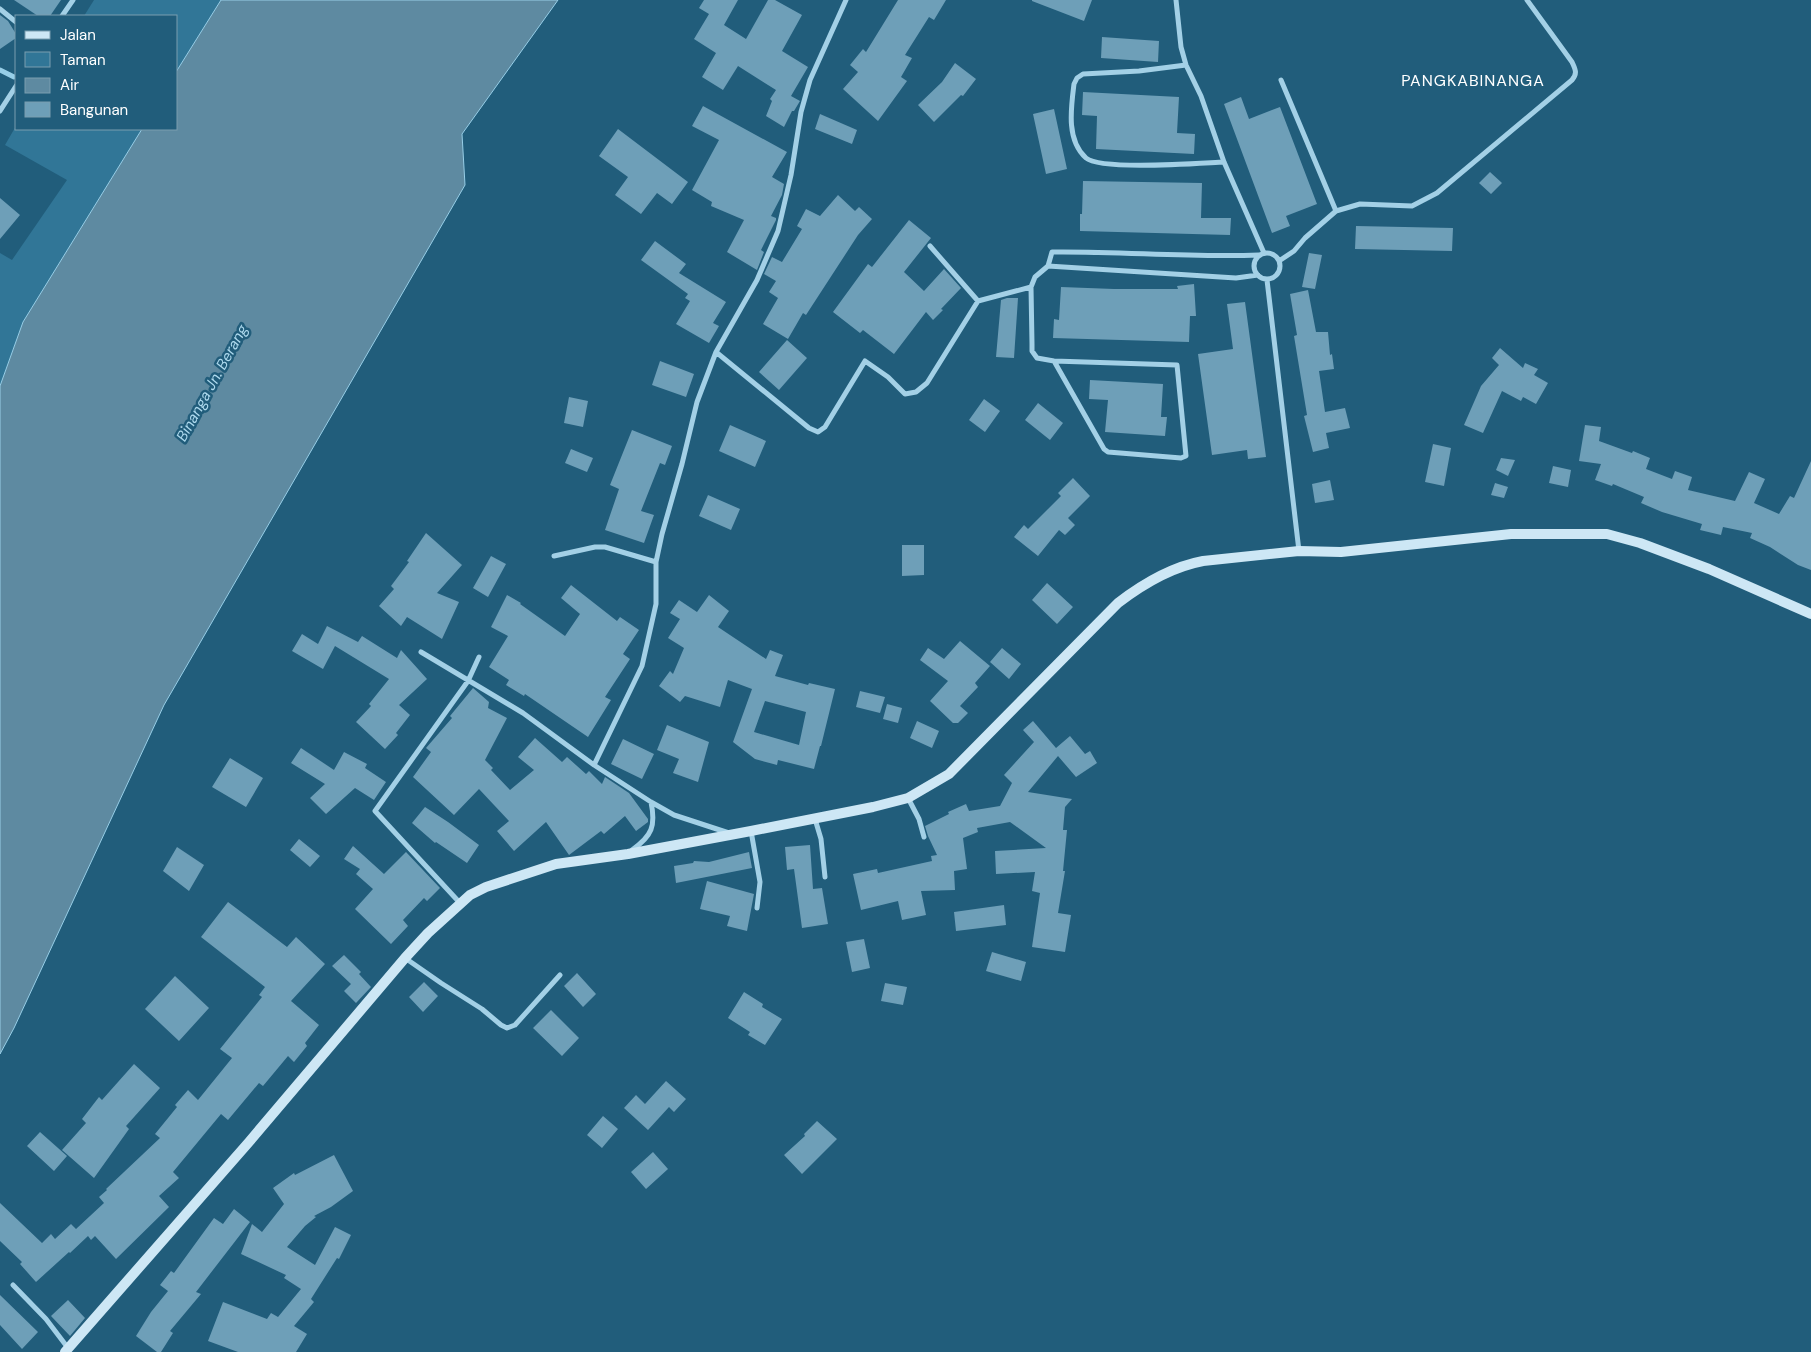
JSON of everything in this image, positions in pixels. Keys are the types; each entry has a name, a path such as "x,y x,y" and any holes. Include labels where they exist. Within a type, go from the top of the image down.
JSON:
{"main road":[{"path":"67,1350 250,1142 405,958 470,895 486,887 556,864 628,854 734,834 751,833 816,821 909,800 949,774 1118,603 1147,581 1188,564 1203,561 1299,551 1341,552 1511,534 1606,534 1640,543 1710,569 1811,614"}],"street":[{"path":"63,15 73,0"},
{"path":"594,765 642,666 656,604 656,562 697,402 716,352 757,280 778,231 791,175 801,112 810,80 846,0"},
{"path":"1176,0 1181,47 1186,65 1201,96 1224,162 1262,254"},
{"path":"1278,261 1294,251 1305,238 1336,212 1360,204 1412,206 1437,193 1576,76 1572,62 1527,0"},
{"path":"1531,6 1537,0"},
{"path":"0,9 15,21"},
{"path":"1186,65 1139,71 1083,74 1077,78 1074,84 1071,126 1074,138 1086,158 1100,164 1167,165 1224,162"},
{"path":"1281,80 1336,212"},
{"path":"0,111 15,88"},
{"path":"930,246 978,300"},
{"path":"1054,361 1104,449 1108,452 1120,454 1181,458 1186,456 1177,365 1054,361 1037,358 1032,351 1031,287 1035,277 1048,266 1052,252 1228,256 1262,254 1275,256 1280,266 1278,272 1267,280"},
{"path":"1258,276 1254,265 1262,254"},
{"path":"1048,266 1236,278 1258,276 1267,280"},
{"path":"1267,280 1299,551"},
{"path":"716,352 809,428 818,432 825,428 865,361 888,376 905,394 916,392 927,383 978,300 1031,287"},
{"path":"554,556 595,547 606,547 656,562"},
{"path":"421,652 523,713 594,765 651,802 681,818 734,834"},
{"path":"460,903 375,811 468,680 479,657"},
{"path":"909,800 919,819 924,837"},
{"path":"628,854 650,834 654,813 651,802"},
{"path":"816,821 821,839 824,877"},
{"path":"751,833 760,882 757,908"},
{"path":"405,958 440,983 482,1009 507,1028 515,1025 560,975"},
{"path":"13,1285 46,1319 67,1350"}],"green space":[{"path":"94,0 221,0 178,69 178,15 85,15"},
{"path":"15,128 15,130 141,130 23,322 0,386 0,253 12,260 67,180 5,145"}],"water":[{"name":"Binanga Jn. Berang","path":"221,0 558,0 462,134 465,185 164,705 14,1028 0,1054 0,386 23,322 141,130 178,130 178,69"}],"building":[{"path":"14,0 61,0 51,15 36,15"},
{"path":"704,0 738,0 724,25 746,39 768,0 775,0 802,15 782,51 808,67 791,96 800,101 794,111 792,111 784,127 766,116 772,101 770,99 776,90 738,66 723,90 702,77 716,53 694,39 709,14 699,8"},
{"path":"898,0 946,0 934,20 929,17 905,55 912,58 901,77 907,81 878,121 843,89 858,72 850,65 863,49 866,52"},
{"path":"1032,0 1092,0 1084,21"},
{"path":"0,15 8,21 15,32 15,39 0,49"},
{"path":"1102,37 1159,41 1158,62 1101,58"},
{"path":"955,63 976,79 963,96 961,95 934,122 918,105 942,82"},
{"path":"1083,92 1179,97 1177,133 1195,134 1194,154 1096,149 1097,116 1082,115"},
{"path":"1241,97 1249,119 1280,107 1317,204 1286,216 1290,226 1272,233 1224,104"},
{"path":"703,106 787,152 772,177 784,184 782,195 771,216 776,218 776,220 761,250 764,252 757,270 727,252 744,220 711,206 712,202 692,190 719,140 692,126"},
{"path":"1054,109 1067,169 1046,174 1033,114"},
{"path":"820,114 857,130 852,144 815,129"},
{"path":"618,129 688,182 672,204 657,193 641,214 615,195 628,177 599,156"},
{"path":"1490,172 1502,183 1491,194 1479,183"},
{"path":"1083,181 1202,183 1201,218 1231,218 1230,235 1080,231"},
{"path":"838,195 855,211 859,207 872,219 858,235 806,315 803,313 788,339 763,324 778,298 769,292 776,281 764,274 772,257 782,262 802,229 797,226 806,209 820,216"},
{"path":"0,198 20,215 0,239"},
{"path":"909,220 931,238 904,272 924,291 944,269 961,288 933,320 926,312 894,354 863,330 860,333 833,312 868,264 872,267"},
{"path":"1356,226 1453,228 1452,251 1355,249"},
{"path":"655,241 686,264 679,273 726,302 713,323 719,326 709,343 676,324 690,301 685,298 688,294 641,260"},
{"path":"1309,253 1322,255 1315,289 1302,287"},
{"path":"1194,284 1196,316 1190,316 1189,342 1053,338 1054,319 1059,320 1061,287 1178,289 1177,286"},
{"path":"1308,290 1316,332 1328,332 1330,355 1332,354 1334,369 1319,371 1325,412 1345,408 1350,428 1326,433 1329,448 1313,452 1304,416 1307,415 1294,336 1297,335 1290,294"},
{"path":"1018,298 1014,358 996,357 1001,300"},
{"path":"1245,302 1266,457 1248,459 1247,450 1212,455 1198,354 1233,349 1227,304"},
{"path":"787,340 807,358 779,390 759,372"},
{"path":"1500,348 1523,368 1525,363 1538,369 1534,375 1548,383 1536,404 1523,397 1521,401 1502,391 1483,433 1464,425 1481,386 1499,365 1492,358"},
{"path":"660,361 694,374 686,397 652,385"},
{"path":"1090,380 1163,384 1161,417 1167,417 1165,436 1105,432 1108,400 1089,399"},
{"path":"569,397 588,401 583,427 564,423"},
{"path":"984,399 1000,411 985,432 969,420"},
{"path":"1038,403 1063,423 1050,440 1025,420"},
{"path":"730,425 766,441 755,467 719,451"},
{"path":"1585,425 1601,427 1599,441 1650,458 1646,469 1672,479 1675,471 1692,477 1688,490 1735,501 1749,472 1765,479 1754,503 1779,514 1790,496 1794,498 1811,461 1811,570 1798,565 1770,547 1750,538 1752,533 1723,527 1721,535 1700,530 1702,524 1662,512 1641,503 1644,497 1613,484 1612,486 1595,480 1601,464 1579,461"},
{"path":"632,430 672,446 665,465 660,463 641,511 654,515 644,543 605,530 619,489 610,485"},
{"path":"1433,444 1451,448 1444,486 1425,482"},
{"path":"571,449 593,458 587,472 565,463"},
{"path":"1501,458 1515,460 1508,476 1496,470"},
{"path":"1553,466 1571,470 1568,487 1549,483"},
{"path":"1073,478 1090,496 1068,518 1075,525 1065,535 1059,530 1038,556 1014,537 1024,525 1028,529 1061,496 1058,493"},
{"path":"1330,480 1334,500 1315,503 1312,484"},
{"path":"1495,483 1508,487 1504,498 1491,495"},
{"path":"708,495 740,509 731,530 699,516"},
{"path":"426,533 462,565 437,593 459,602 442,639 407,617 401,626 379,606 394,589 391,586 409,562 407,561"},
{"path":"902,545 924,545 924,575 902,576"},
{"path":"491,556 506,564 488,597 473,588"},
{"path":"1047,583 1073,607 1057,624 1032,600"},
{"path":"571,585 617,621 620,617 639,630 623,654 630,659 605,697 611,700 588,737 525,694 524,696 506,685 509,680 489,667 508,636 491,627 507,595 521,603 565,636 580,614 561,598"},
{"path":"709,595 729,611 718,627 766,659 770,650 783,655 775,676 808,685 809,683 835,689 814,769 778,760 777,765 755,759 733,742 752,689 728,680 720,707 685,696 680,702 659,686 670,671 673,674 684,648 668,638 680,619 670,613 679,600 697,612","holes":["765,701 806,712 799,745 754,732"]},
{"path":"327,626 358,642 362,636 397,658 401,650 427,679 399,705 410,715 396,733 398,735 385,749 356,722 371,706 369,704 389,679 335,646 323,669 292,651 302,634 318,644"},
{"path":"960,641 990,666 975,683 978,687 960,706 968,713 958,723 953,723 930,701 948,681 920,660 928,648 944,659"},
{"path":"1002,648 1021,664 1009,679 990,662"},
{"path":"473,688 489,702 488,708 507,718 485,760 493,768 491,770 510,790 534,770 518,757 535,738 562,762 567,757 586,774 589,771 602,784 605,777 629,793 648,819 648,822 636,831 625,816 604,834 601,831 569,855 546,822 514,851 497,831 509,821 479,789 454,815 413,777 431,752 426,748 452,718 450,716"},
{"path":"860,691 885,697 880,713 856,707"},
{"path":"887,704 902,708 898,723 883,719"},
{"path":"917,721 939,731 932,748 910,738"},
{"path":"1033,721 1056,748 1070,736 1085,754 1090,751 1097,763 1076,777 1058,756 1028,792 1072,799 1065,807 1063,830 1067,830 1063,871 1065,871 1058,913 1071,915 1065,952 1032,947 1040,893 1032,891 1035,872 996,874 995,851 1046,848 1010,822 977,828 978,832 963,838 967,869 954,871 955,890 921,891 926,915 902,920 898,901 861,910 853,874 877,869 878,873 932,861 931,856 937,855 925,826 966,804 969,811 1000,806 1012,783 1004,775 1034,742 1023,730"},
{"path":"667,725 709,742 698,782 673,773 679,759 657,750"},
{"path":"623,739 654,754 642,779 611,764"},
{"path":"301,748 334,770 344,752 367,764 365,768 386,782 374,800 355,788 326,814 310,798 325,784 291,763"},
{"path":"230,758 263,778 246,807 212,787"},
{"path":"425,807 479,845 467,863 435,843 412,823"},
{"path":"299,839 320,856 310,867 290,850"},
{"path":"810,845 813,889 822,888 828,924 802,928 794,869 787,870 785,847"},
{"path":"353,846 384,874 406,852 440,888 427,901 424,898 403,920 408,926 391,944 355,909 373,889 356,874 360,869 344,859"},
{"path":"177,847 204,865 189,891 163,871"},
{"path":"749,852 752,868 676,883 674,866 693,863 694,861 709,862"},
{"path":"707,881 754,894 747,931 727,926 730,916 700,909"},
{"path":"228,902 287,947 296,937 325,964 291,1001 319,1025 305,1043 307,1046 294,1062 288,1056 263,1086 259,1083 228,1120 221,1114 173,1172 179,1178 159,1196 169,1207 116,1259 95,1236 91,1240 88,1236 36,1282 20,1264 22,1262 0,1241 0,1203 42,1243 51,1234 55,1239 71,1224 76,1229 104,1203 99,1197 106,1189 160,1138 155,1134 188,1090 198,1100 232,1058 220,1049 262,997 259,995 265,987 201,937"},
{"path":"1004,905 1006,925 956,931 954,912"},
{"path":"864,939 870,968 852,972 846,942"},
{"path":"992,952 1026,962 1021,981 986,971"},
{"path":"344,955 361,972 359,974 371,987 356,1003 344,991 351,984 332,966"},
{"path":"577,973 596,994 583,1007 564,986"},
{"path":"175,976 209,1008 179,1041 145,1009"},
{"path":"424,982 438,996 423,1012 409,997"},
{"path":"885,983 907,987 903,1005 881,1001"},
{"path":"744,992 763,1004 762,1007 782,1019 765,1045 748,1035 750,1032 728,1018"},
{"path":"551,1010 579,1038 562,1056 533,1028"},
{"path":"134,1064 160,1088 126,1126 129,1129 94,1178 62,1150 86,1123 82,1119 99,1097 102,1100"},
{"path":"666,1081 686,1099 674,1112 669,1107 648,1130 624,1108 636,1095 645,1104"},
{"path":"603,1116 618,1129 602,1148 587,1135"},
{"path":"817,1121 837,1139 802,1174 784,1155 805,1136 804,1134"},
{"path":"40,1132 67,1156 54,1171 27,1146"},
{"path":"653,1152 668,1169 646,1189 631,1172"},
{"path":"334,1155 353,1191 331,1207 314,1216 316,1217 305,1226 287,1247 315,1265 335,1227 351,1235 339,1259 337,1258 311,1299 314,1302 294,1326 307,1334 296,1352 238,1352 208,1341 223,1302 267,1319 271,1313 278,1317 301,1289 284,1278 286,1275 241,1254 252,1224 262,1232 284,1204 273,1188 294,1173 295,1175"},
{"path":"234,1209 250,1222 196,1292 201,1294 170,1331 173,1333 161,1352 157,1352 136,1336 151,1312 168,1291 160,1285 171,1271 174,1273 214,1218 223,1224"},
{"path":"0,1295 38,1332 22,1349 0,1325"},
{"path":"68,1300 85,1318 70,1336 51,1316"}],"waterway":[{"path":"0,70 14,77"}],"district":[{"name":"PANGKABINANGA","path":"1473,80"}]}
